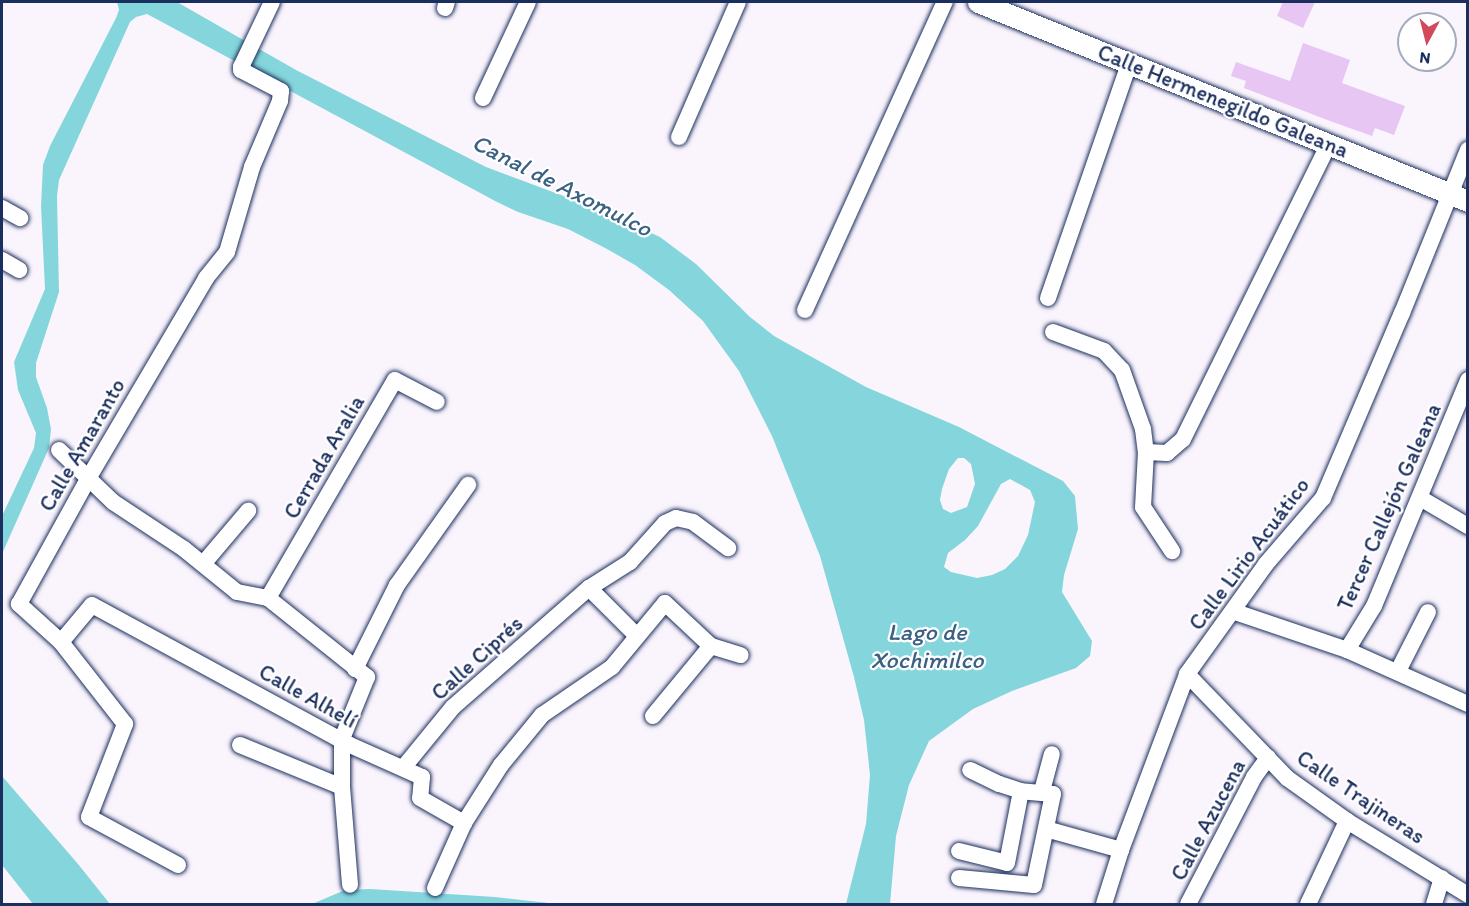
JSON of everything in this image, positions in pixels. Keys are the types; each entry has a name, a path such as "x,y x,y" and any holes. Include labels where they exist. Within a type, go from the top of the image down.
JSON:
{"street":[{"name":"Calle Amaranto","path":"178,865 89,817 125,724 61,642 19,604 89,477 206,278 228,252 252,167 280,101 281,91 241,70 272,2"},
{"path":"483,99 528,2"},
{"path":"679,137 738,2"},
{"path":"805,310 945,2"},
{"name":"Calle Hermenegildo Galeana","path":"988,3 1129,64 1459,197"},
{"path":"1048,298 1129,64"},
{"path":"1146,452 1167,453 1183,439 1329,144"},
{"name":"Calle Lirio Acuático","path":"1104,904 1121,849 1187,674 1235,612 1266,564 1323,498 1402,313 1459,197 1467,150"},
{"path":"2,208 20,218"},
{"path":"2,260 19,270"},
{"path":"1053,332 1104,351 1122,370 1143,429 1146,452 1143,507 1172,551"},
{"name":"Cerrada Aralia","path":"268,598 395,380 437,402"},
{"name":"Tercer Callejón Galeana","path":"1347,650 1374,606 1467,380"},
{"path":"59,450 113,502 203,564 237,592 268,598 367,677 342,739 342,787 350,885"},
{"path":"355,669 397,585 468,485"},
{"path":"1420,498 1467,525"},
{"path":"203,564 248,511"},
{"name":"Calle Ciprés","path":"403,768 453,707 589,588 630,562 665,523 676,518 693,522 728,548"},
{"path":"589,588 637,636"},
{"path":"435,888 464,823 501,765 542,715 612,667 664,603 711,646 741,655"},
{"name":"Calle Alhelí","path":"61,642 92,605 342,739 422,777 420,798 464,823"},
{"path":"1235,612 1347,650 1467,704"},
{"path":"1398,671 1428,612"},
{"path":"653,716 711,646"},
{"name":"Calle Trajineras","path":"1187,674 1287,778 1347,821 1467,895"},
{"path":"240,745 342,787"},
{"path":"1042,791 1052,754"},
{"name":"Calle Azucena","path":"1188,904 1254,777 1268,758"},
{"path":"959,878 1034,885 1053,794 1042,791 1021,791 999,784 970,770"},
{"path":"959,851 1007,863 1021,791"},
{"path":"1308,904 1347,821"},
{"path":"1046,829 1121,849"},
{"path":"1434,904 1442,878"}],"water":[{"name":"Lago de Xochimilco","path":"117,2 177,2 296,70 486,167 601,210 660,237 696,264 750,317 774,336 866,387 959,427 1063,481 1075,496 1078,529 1064,575 1062,592 1092,641 1090,656 1076,668 1012,691 973,709 929,741 909,785 896,836 890,904 846,904 866,824 870,775 864,720 854,677 820,556 772,436 739,371 703,321 669,290 635,265 607,249 568,229 518,212 497,202 147,14 136,17 130,22 59,180 57,196 59,292 36,363 36,377 47,408 51,429 49,448 2,554 2,516 34,448 36,433 18,390 14,362 45,289 41,206 43,165 50,146 119,10","holes":["958,458 964,458 971,464 975,484 967,507 951,513 943,509 940,500 949,469","1010,479 1030,490 1035,502 1028,535 1018,556 1005,569 992,575 977,578 951,572 944,567 948,553 978,526 1001,484"]},
{"path":"2,776 110,904 33,904 2,865"},
{"path":"370,889 495,897 558,904 312,904 345,890"}],"building":[{"path":"1283,2 1315,2 1303,28 1277,16"},
{"path":"1303,43 1350,60 1342,83 1405,106 1394,135 1375,128 1372,136 1330,121 1244,88 1246,81 1231,76 1236,62 1290,81"}],"water label":[{"name":"Canal de Axomulco","path":"562,185"}]}
